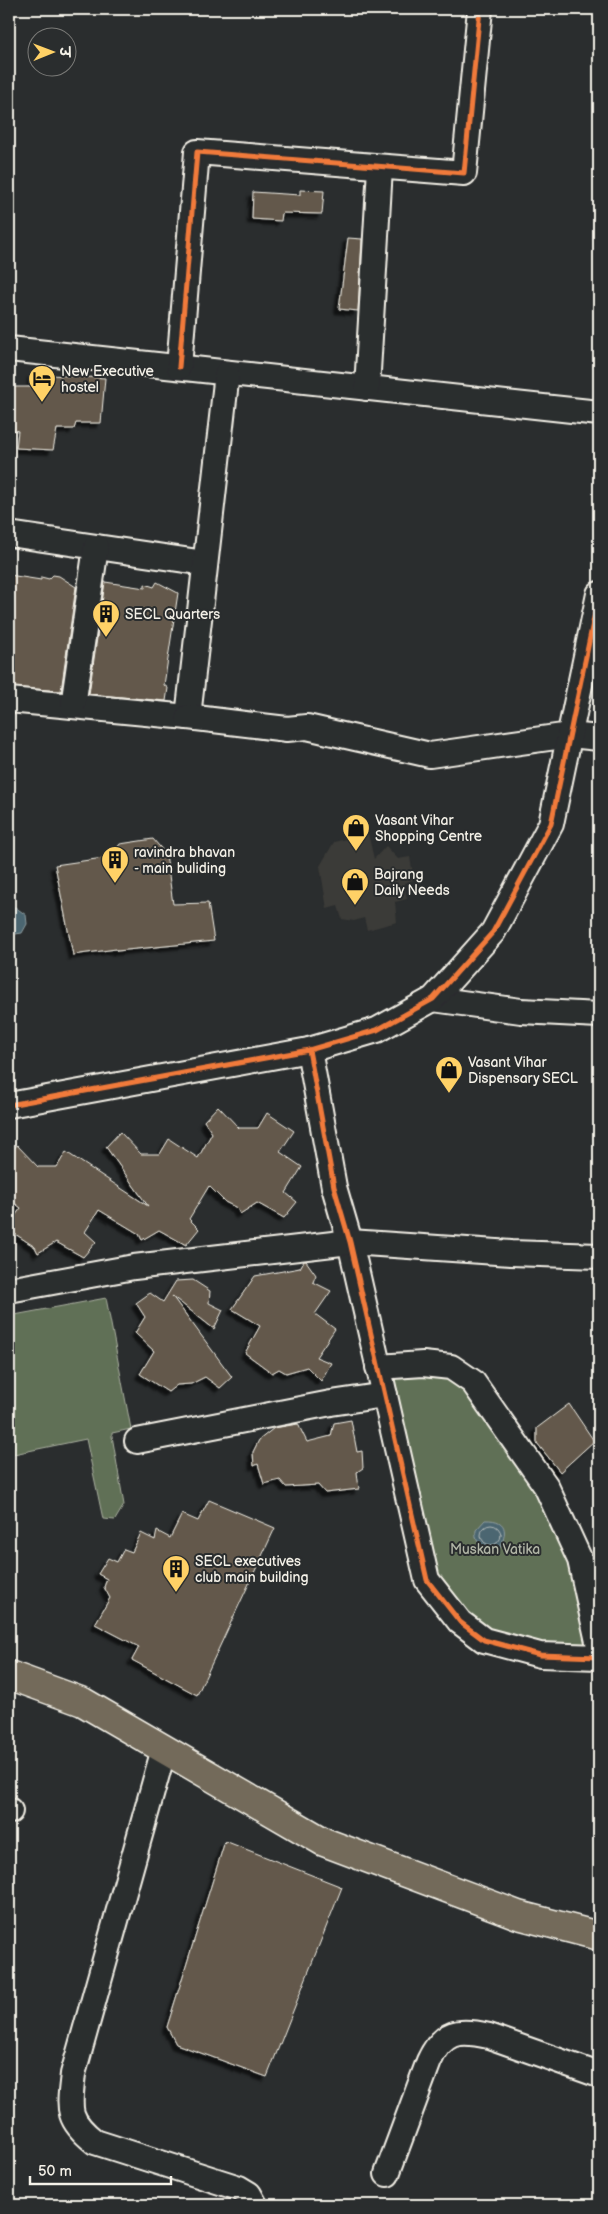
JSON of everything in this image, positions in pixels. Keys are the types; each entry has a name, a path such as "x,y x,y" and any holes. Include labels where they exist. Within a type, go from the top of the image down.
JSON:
{"main road":[{"path":"9,1675 83,1702 324,1842 518,1915 599,1936"}],"street":[{"path":"179,368 197,152 380,168 464,173 480,9"},
{"path":"368,388 380,168"},
{"path":"9,349 599,413"},
{"path":"188,717 227,373"},
{"path":"9,534 205,563"},
{"path":"73,706 96,547"},
{"path":"9,1105 309,1050 377,1030 434,999 493,932 551,824 599,594"},
{"path":"9,700 188,717 287,729 307,727 430,755 570,735 599,738"},
{"path":"434,999 521,1011 599,1015"},
{"path":"309,1050 334,1187 350,1242 427,1580 460,1622 484,1640 540,1655 599,1657"},
{"path":"9,1290 134,1267 350,1242 599,1257"},
{"path":"378,1367 423,1364 450,1367 473,1382 546,1486 580,1560 599,1646"},
{"path":"137,1441 331,1403 385,1395"},
{"path":"164,1749 73,2074 70,2098 72,2116 77,2128 95,2142 239,2188 249,2194 255,2205"},
{"path":"387,2174 429,2061 436,2045 447,2036 458,2032 473,2032 490,2036 599,2075"}],"shaded area":[{"path":"368,833 374,859 386,846 398,859 410,857 414,880 404,883 407,899 395,902 397,922 367,930 364,918 354,921 342,919 338,906 327,909 320,866 334,842 346,839 348,841"}],"green space":[{"path":"106,1298 131,1429 112,1433 124,1505 115,1520 103,1519 86,1439 9,1455 9,1316"},
{"name":"Muskan Vatika","path":"378,1367 451,1367 546,1486 599,1654 484,1640 441,1599"}],"water":[{"path":"15,907 26,915 27,924 22,933 9,935 9,908"},
{"path":"485,1520 493,1520 503,1525 504,1535 498,1552 485,1547 477,1540 476,1530"}],"building":[{"path":"300,190 324,191 322,214 282,213 281,221 252,219 253,192 300,195"},
{"path":"348,238 362,239 358,311 339,309"},
{"path":"32,374 105,378 101,423 76,423 74,429 57,429 53,450 16,448 18,431 9,429 9,387 32,387"},
{"path":"9,575 41,580 41,577 49,579 53,575 59,576 76,587 61,691 9,687"},
{"path":"105,582 145,588 145,584 154,587 157,582 178,593 164,685 168,688 166,701 89,694"},
{"name":"ravindra bhavan - main buliding","path":"153,839 166,854 173,904 208,903 214,941 117,951 116,949 73,955 55,865 110,857 120,844"},
{"path":"218,1106 239,1128 258,1128 267,1113 294,1131 280,1152 302,1167 286,1193 297,1202 284,1218 257,1203 240,1214 237,1208 225,1202 209,1186 189,1219 199,1229 186,1245 159,1230 142,1240 139,1234 99,1210 85,1232 96,1242 83,1257 56,1242 38,1253 35,1247 9,1230 9,1224 21,1208 9,1199 9,1154 17,1145 38,1167 57,1167 66,1152 148,1206 106,1147 120,1132 141,1154 160,1154 169,1139 198,1158 212,1133 204,1121"},
{"path":"304,1261 306,1261 316,1275 313,1282 331,1291 315,1314 335,1329 316,1357 331,1363 321,1381 307,1367 286,1373 279,1369 272,1373 245,1353 260,1326 232,1309 255,1276 300,1268"},
{"path":"193,1280 210,1291 209,1303 223,1310 214,1329 172,1296 232,1377 220,1388 205,1377 191,1384 177,1385 168,1392 140,1374 154,1351 135,1333 145,1317 136,1303 150,1293 163,1302 176,1281"},
{"path":"569,1404 594,1441 560,1472 537,1443 537,1428"},
{"path":"351,1420 357,1452 362,1451 363,1468 357,1472 359,1489 325,1493 318,1485 286,1487 280,1480 264,1484 258,1464 254,1466 253,1452 259,1440 274,1428 298,1424 307,1442 331,1436 334,1423"},
{"name":"SECL executives club main building","path":"209,1500 275,1528 197,1695 132,1660 139,1647 95,1624 110,1598 104,1587 107,1579 98,1574 108,1558 117,1562 124,1549 132,1552 141,1533 155,1540 157,1531 170,1538 182,1514 198,1521"},
{"path":"225,1841 342,1887 267,2077 176,2044 167,2027"}],"cycle path":[{"path":"179,367 197,152 464,173 480,9"},
{"path":"9,1105 309,1050 377,1030 433,999 493,932 551,824 599,594"},
{"path":"309,1050 334,1187 350,1242 427,1580 460,1622 484,1640 540,1655 599,1657"}],"place":[{"name":"New Executive hostel","path":"42,403"},
{"name":"SECL Quarters","path":"106,638"},
{"name":"Vasant Vihar Shopping Centre","path":"356,852"},
{"name":"ravindra bhavan - main buliding","path":"115,884"},
{"name":"Bajrang Daily Needs","path":"355,906"},
{"name":"Vasant Vihar Dispensary SECL","path":"449,1094"},
{"name":"SECL executives club main building","path":"176,1593"}]}
